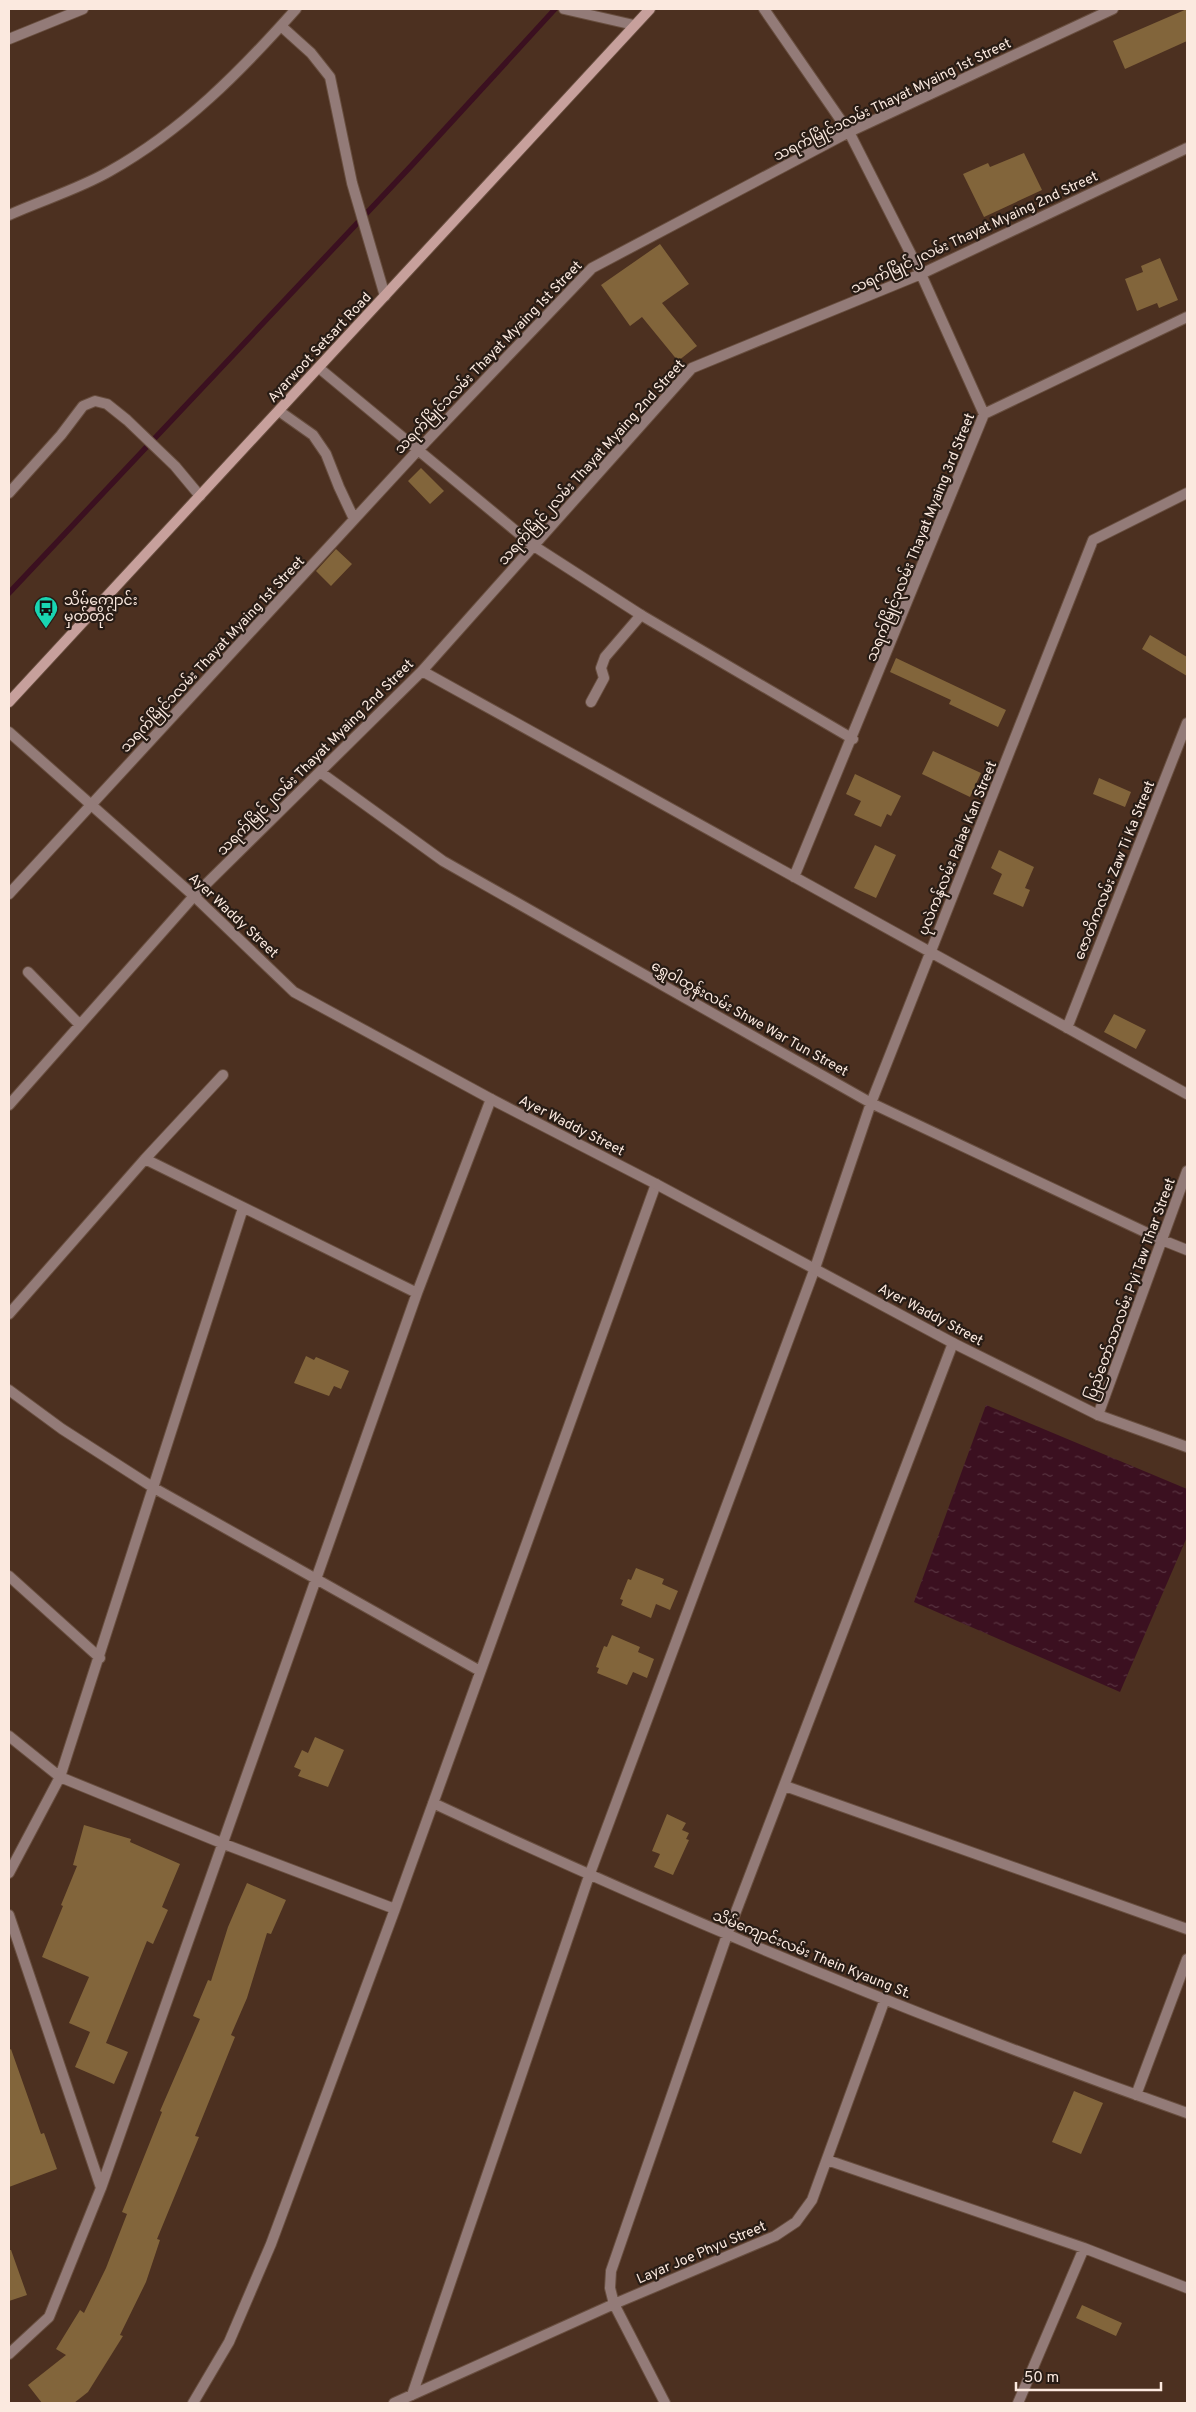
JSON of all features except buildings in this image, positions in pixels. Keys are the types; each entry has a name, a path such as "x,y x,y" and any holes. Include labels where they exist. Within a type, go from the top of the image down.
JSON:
{"main road":[{"name":"Ayarwoot Setsart Road","path":"9,702 650,9"}],"street":[{"path":"9,39 83,9"},
{"path":"9,215 109,172 167,136 211,98 296,9"},
{"path":"764,9 849,132 921,274 984,414"},
{"name":"သရက်မြိုင်၁လမ်း Thayat Myaing 1st Street","path":"9,894 419,449 592,268 849,132 1113,9"},
{"path":"567,10 634,25"},
{"path":"281,26 311,53 330,77 358,204 385,296"},
{"name":"သရက်မြိုင်၂လမ်း Thayat Myaing 2nd Street","path":"9,1105 194,896 422,671 692,368 921,274 1187,148"},
{"name":"သရက်မြိုင်၃လမ်း Thayat Myaing 3rd Street","path":"794,877 984,414 1187,317"},
{"path":"319,368 534,546 642,614 852,739"},
{"path":"9,492 61,435 82,406 96,401 107,404 127,420 175,466 200,496"},
{"path":"278,411 313,435 318,441 326,454 354,519"},
{"name":"ပုလဲကန်လမ်း Palae Kan Street","path":"412,2395 589,1876 815,1268 871,1102 1094,540 1187,493"},
{"path":"591,702 604,678 601,668 605,657 642,614"},
{"path":"422,671 1187,1094"},
{"name":"ဇောတိကလမ်း Zaw Ti Ka Street","path":"1067,1028 1187,723"},
{"name":"Ayer Waddy Street","path":"9,732 194,896 294,992 491,1099 656,1184 953,1343 1098,1415 1187,1447"},
{"name":"ရွှေဝါထွန်းလမ်း Shwe War Tun Street","path":"320,772 443,861 871,1102 1162,1240 1187,1250"},
{"path":"28,972 80,1025"},
{"path":"9,1314 145,1159 223,1075"},
{"path":"9,2354 49,2317 101,2188 417,1293 491,1099"},
{"path":"145,1159 417,1293"},
{"name":"ပြည်တော်သာလမ်း Pyi Taw Thar Street","path":"1098,1415 1187,1172"},
{"path":"193,2403 229,2342 271,2244 395,1909 656,1184"},
{"path":"9,1873 60,1777 100,1658 243,1208"},
{"path":"665,2403 614,2304 610,2288 612,2271 727,1935 953,1343"},
{"path":"9,1390 62,1429 154,1488 480,1671"},
{"path":"9,1576 100,1658"},
{"path":"9,1736 60,1777 224,1844 395,1909"},
{"path":"785,1786 1187,1929"},
{"name":"သိမ်ကျောင်းလမ်း Thein Kyaung St.","path":"433,1803 589,1876 727,1935 885,1999 1187,2113"},
{"path":"9,1914 101,2188"},
{"path":"1136,2095 1187,1959"},
{"name":"Layar Joe Phyu Street","path":"394,2403 614,2304 775,2236 796,2222 812,2200 885,1999"},
{"path":"827,2160 1084,2248 1187,2288"},
{"path":"1018,2403 1084,2248"}],"water":[{"path":"986,1405 1187,1489 1187,1537 1120,1692 914,1602"}],"waterway":[{"path":"9,593 412,165 555,9"}],"place":[{"name":"သိမ်ကျောင်း မှတ်တိုင်","path":"46,629"}]}
